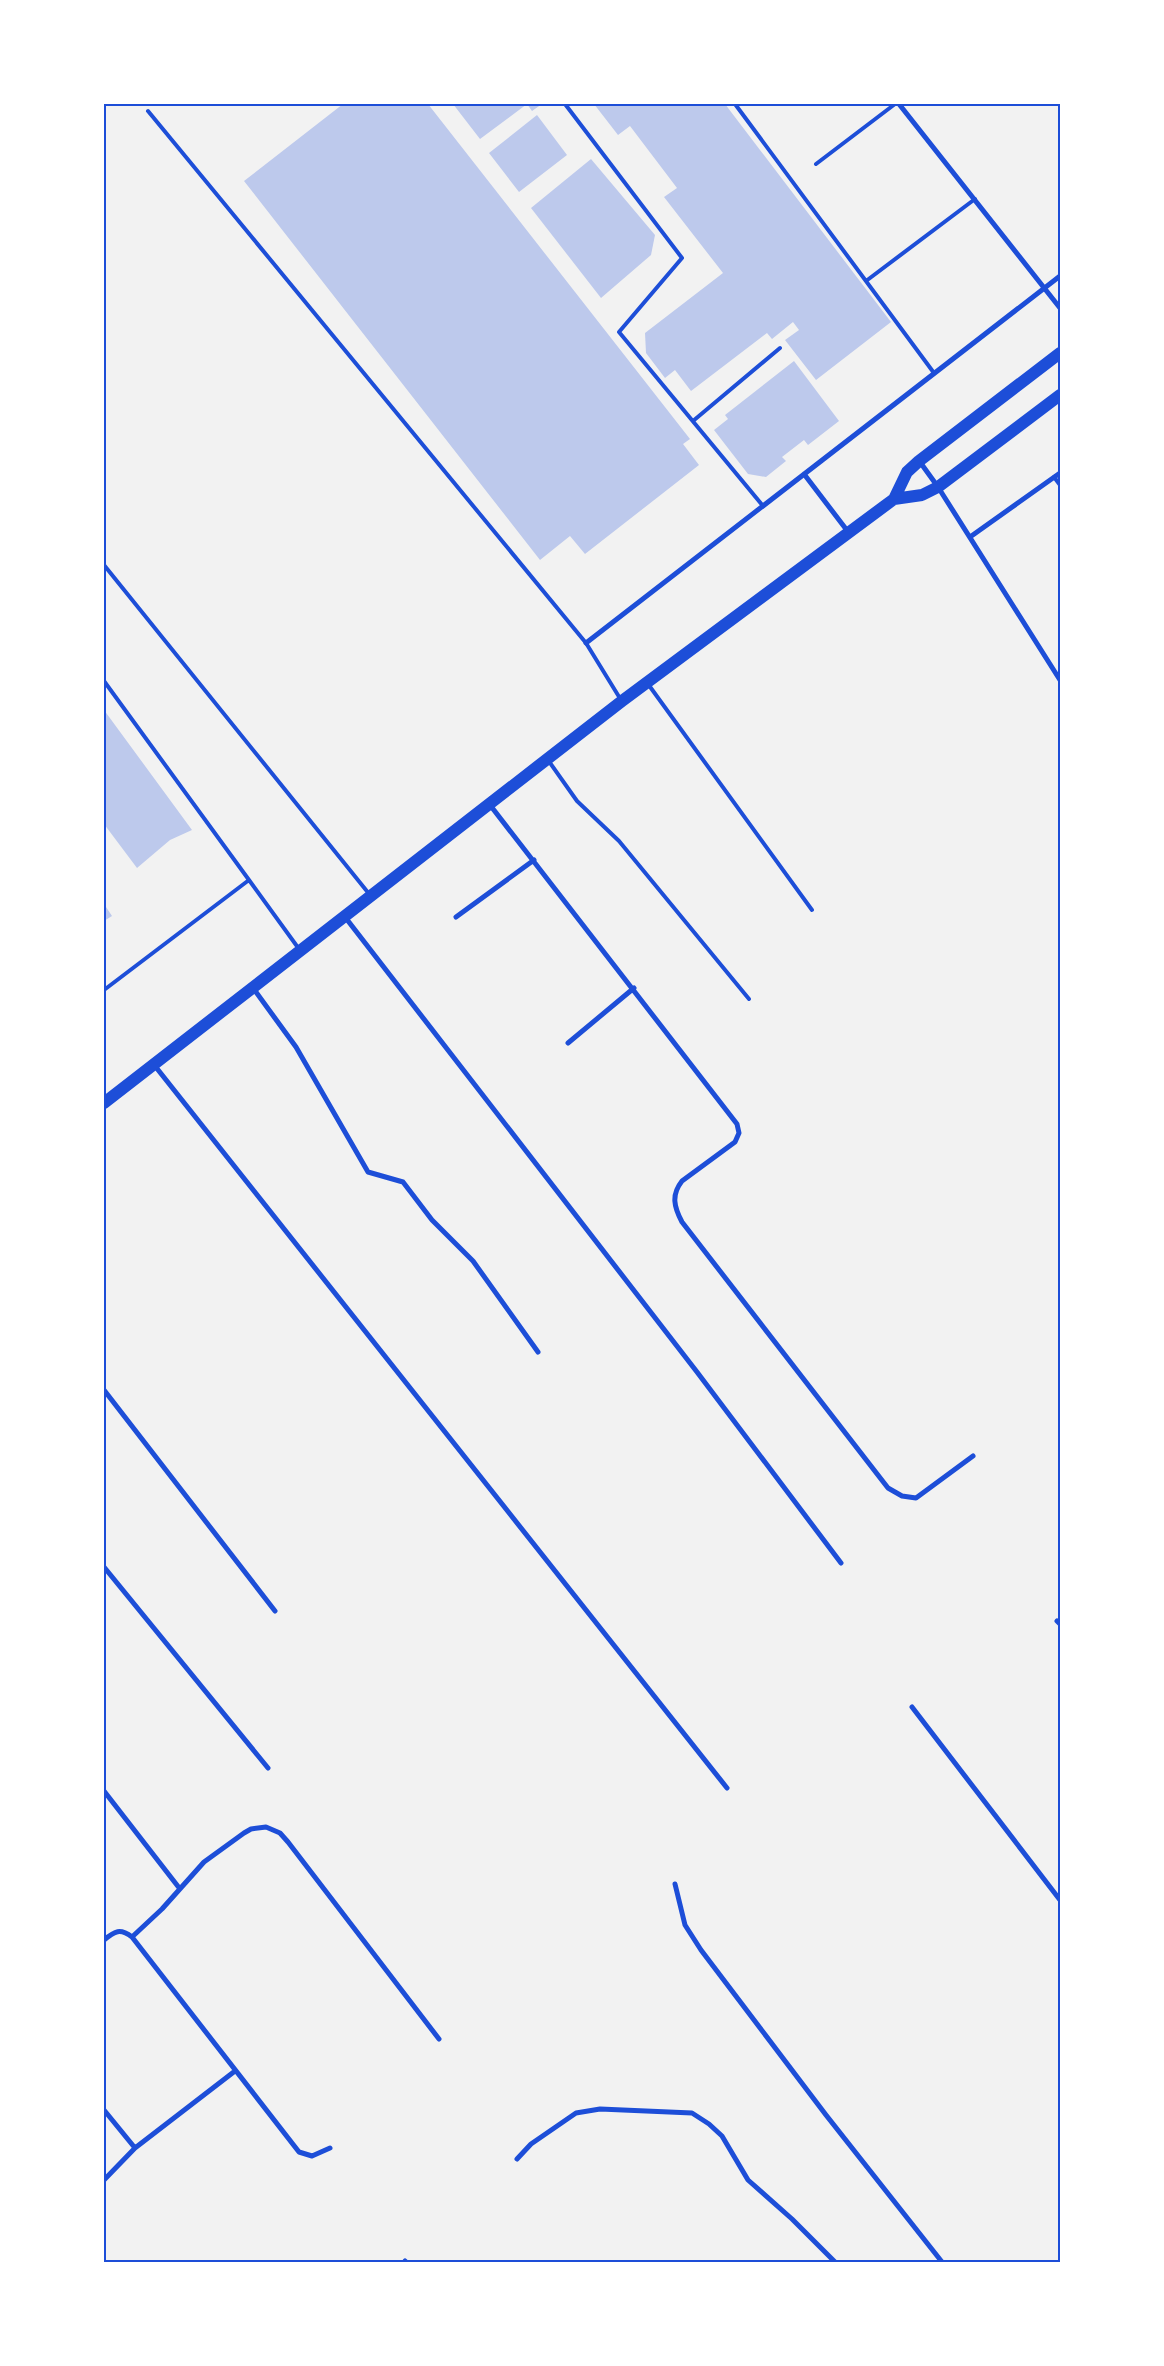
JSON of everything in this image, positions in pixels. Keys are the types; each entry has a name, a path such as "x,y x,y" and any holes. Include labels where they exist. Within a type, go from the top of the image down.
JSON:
{"main road":[{"path":"104,1104 622,702 894,499 907,472 919,461 1060,353"},
{"path":"894,499 922,495 938,487 1060,396"}],"street":[{"path":"900,104 1060,308"},
{"path":"586,643 1060,276"},
{"path":"919,461 938,487 1060,680"},
{"path":"970,537 1060,473"},
{"path":"804,474 849,533"},
{"path":"490,805 634,988 737,1124 739,1133 735,1142 682,1181 676,1188 675,1209 682,1222 888,1488 902,1496 916,1498 973,1456"},
{"path":"456,917 534,860"},
{"path":"344,917 697,1372 841,1563"},
{"path":"253,988 296,1046 368,1172 403,1182 432,1220 473,1261 538,1352"},
{"path":"568,1044 634,988"},
{"path":"154,1065 727,1788"},
{"path":"104,1390 275,1611"},
{"path":"104,1567 268,1768"},
{"path":"912,1707 1060,1900"},
{"path":"104,1791 180,1889"},
{"path":"132,1937 162,1909 204,1862 251,1829 266,1827 280,1833 439,2039"},
{"path":"675,1884 685,1925 701,1950 826,2115 942,2262"},
{"path":"104,1940 116,1931 124,1930 132,1937 299,2152 312,2156 330,2148"},
{"path":"104,2180 135,2148 235,2072"},
{"path":"517,2159 531,2144 576,2113 600,2109 692,2114 722,2136 748,2180 792,2219 835,2262"},
{"path":"104,2110 135,2148"}],"lane":[{"path":"565,104 682,258 619,332 763,506"},
{"path":"735,104 934,373"},
{"path":"816,164 895,104"},
{"path":"148,111 586,643 622,702"},
{"path":"866,281 975,199"},
{"path":"693,421 780,348"},
{"path":"1054,477 1060,485"},
{"path":"104,565 372,897"},
{"path":"104,681 301,951"},
{"path":"648,684 812,910"},
{"path":"548,760 577,801 619,841 749,999"},
{"path":"104,990 249,880"}],"building":[{"path":"343,104 428,104 690,439 683,444 699,465 585,554 570,536 540,560 244,181"},
{"path":"453,104 527,104 480,139"},
{"path":"527,104 542,104 532,111"},
{"path":"594,104 725,104 891,322 816,380 785,340 799,330 793,322 772,339 767,333 691,391 675,370 665,378 646,353 645,333 723,273 664,197 677,188 630,126 618,135"},
{"path":"537,115 567,155 519,192 489,153"},
{"path":"591,159 655,235 651,255 601,298 531,208"},
{"path":"794,361 839,421 808,445 804,440 782,457 786,461 766,477 748,474 714,430 728,419 725,415"},
{"path":"104,710 192,830 170,840 137,868 104,824"},
{"path":"104,904 112,916 104,921"}]}
